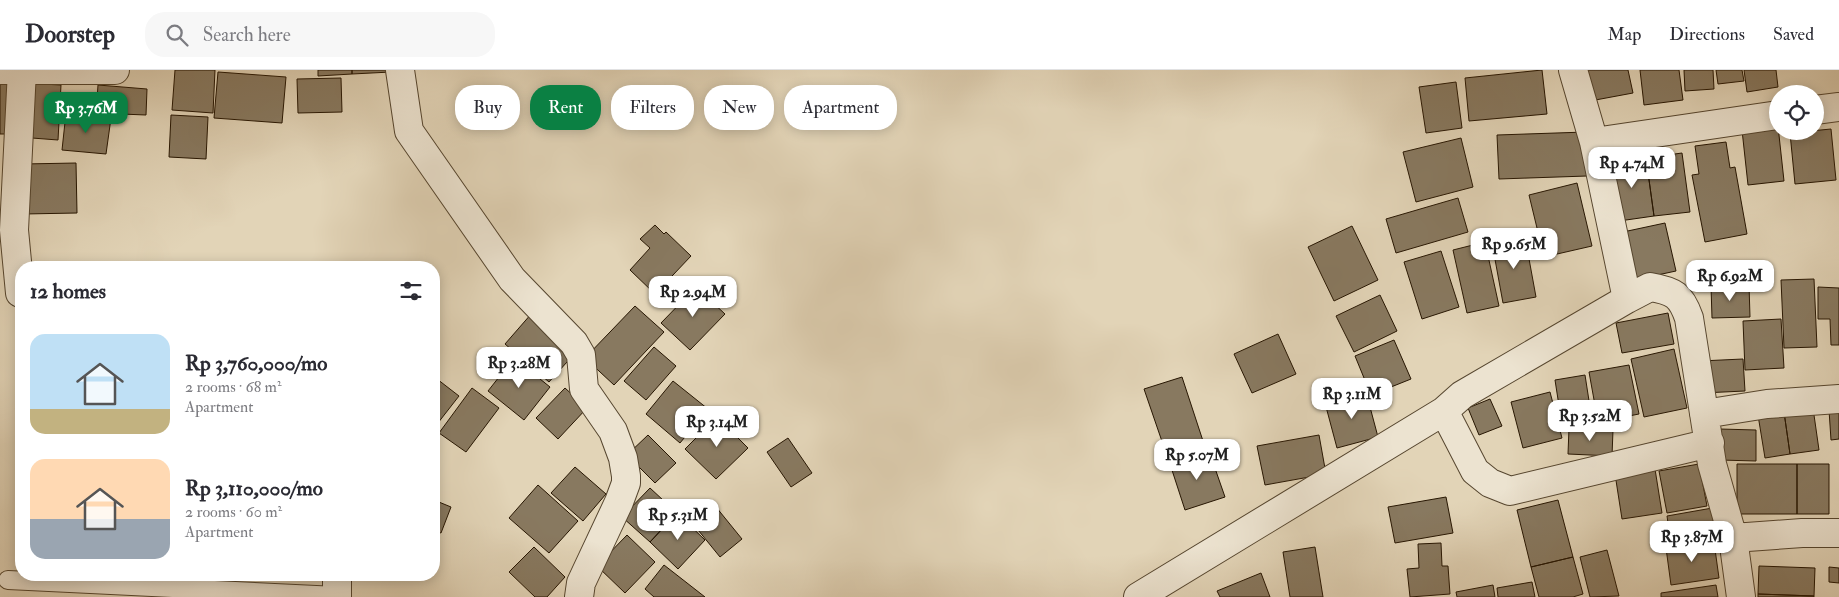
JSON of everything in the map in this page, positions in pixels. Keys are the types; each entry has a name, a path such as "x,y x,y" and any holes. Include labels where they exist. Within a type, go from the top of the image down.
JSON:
{"street":[{"path":"0,70 115,70"},
{"path":"17,261 14,230 22,70"},
{"path":"400,70 410,131 512,279 574,343 581,355 584,389 613,431 623,458 626,483 581,582 579,597"},
{"path":"1573,70 1594,142 1627,299"},
{"path":"1824,108 1839,106"},
{"path":"1594,142 1769,116"},
{"path":"1138,597 1444,411 1462,395 1650,287 1674,295 1684,302 1689,318 1712,464 1733,538 1741,597"},
{"path":"1704,414 1767,404 1839,399"},
{"path":"1444,411 1475,471 1490,483 1510,491 1710,443"},
{"path":"1733,538 1802,533 1839,533"}],"lane":[{"path":"8,580 15,580"},
{"path":"45,581 337,589"}],"building":[{"path":"175,70 215,70 213,113 172,110"},
{"path":"318,70 352,70 352,74 318,76"},
{"path":"352,70 391,70 391,72 352,74"},
{"path":"1542,70 1547,114 1469,121 1465,78"},
{"path":"1584,70 1628,70 1633,93 1590,101"},
{"path":"1640,70 1679,70 1683,100 1644,105"},
{"path":"1684,70 1713,70 1714,89 1685,91"},
{"path":"1716,70 1742,70 1744,81 1718,84"},
{"path":"1744,70 1776,70 1778,85 1769,85 1769,88 1747,92"},
{"path":"218,72 286,77 282,123 214,118"},
{"path":"0,78 17,78 17,134 0,134"},
{"path":"341,78 342,112 298,113 297,79"},
{"path":"1456,82 1462,128 1426,133 1419,87"},
{"path":"23,83 61,85 58,140 19,137"},
{"path":"98,85 147,89 146,115 96,113"},
{"path":"66,113 111,118 106,154 62,150"},
{"path":"171,115 208,117 206,159 169,157"},
{"path":"1769,127 1769,140 1780,140 1784,181 1748,185 1742,130"},
{"path":"1831,129 1836,180 1795,184 1791,140 1824,140 1824,130"},
{"path":"1586,132 1587,176 1499,179 1497,135"},
{"path":"1461,138 1473,187 1416,202 1403,152"},
{"path":"1726,142 1730,168 1735,167 1747,234 1705,242 1692,175 1699,174 1695,146"},
{"path":"1682,153 1690,212 1654,216 1646,158"},
{"path":"1646,158 1654,216 1619,221 1610,163"},
{"path":"76,163 77,213 24,214 23,164"},
{"path":"1577,183 1592,246 1544,257 1529,195"},
{"path":"1458,198 1468,232 1396,253 1386,219"},
{"path":"1665,223 1676,271 1634,280 1623,232"},
{"path":"655,225 664,234 666,232 691,256 655,294 630,270 650,248 640,239"},
{"path":"1352,226 1378,280 1334,301 1308,247"},
{"path":"1525,237 1536,297 1503,303 1492,243"},
{"path":"1485,242 1499,306 1467,313 1453,250"},
{"path":"1441,251 1459,307 1422,319 1404,262"},
{"path":"1814,279 1817,347 1784,348 1781,280"},
{"path":"1749,285 1750,317 1712,318 1711,286"},
{"path":"696,287 725,314 690,350 661,323"},
{"path":"1818,287 1839,288 1839,345 1831,345 1830,319 1818,319"},
{"path":"1380,295 1397,331 1354,352 1336,316"},
{"path":"635,306 664,332 614,385 585,358"},
{"path":"532,313 576,352 549,382 505,344"},
{"path":"1668,313 1674,344 1622,353 1616,323"},
{"path":"1781,319 1784,368 1745,370 1743,321"},
{"path":"1278,334 1296,374 1252,393 1234,354"},
{"path":"1394,340 1411,379 1371,395 1355,356"},
{"path":"654,347 676,366 646,400 624,381"},
{"path":"1674,349 1687,408 1644,417 1631,359"},
{"path":"514,358 550,387 524,420 488,391"},
{"path":"1743,359 1745,391 1702,393 1700,361"},
{"path":"1629,365 1639,414 1598,422 1589,372"},
{"path":"1585,375 1592,420 1562,425 1555,380"},
{"path":"1182,377 1204,444 1167,456 1144,389"},
{"path":"440,381 459,396 440,420"},
{"path":"673,381 708,409 680,443 646,414"},
{"path":"472,388 499,408 466,452 440,434"},
{"path":"565,388 587,408 558,439 536,418"},
{"path":"1366,392 1378,437 1337,448 1325,403"},
{"path":"1550,392 1562,438 1523,448 1511,402"},
{"path":"1490,399 1502,426 1479,435 1468,408"},
{"path":"1812,401 1819,450 1790,454 1783,405"},
{"path":"1783,405 1790,454 1765,458 1757,409"},
{"path":"1839,409 1839,439 1831,440 1829,410"},
{"path":"717,417 748,448 716,479 685,449"},
{"path":"1569,428 1613,430 1612,456 1568,454"},
{"path":"1720,429 1756,430 1756,461 1720,460"},
{"path":"648,435 676,463 655,483 627,455"},
{"path":"1319,435 1326,474 1265,485 1257,446"},
{"path":"788,438 812,473 791,487 767,452"},
{"path":"1209,451 1225,497 1185,510 1170,464"},
{"path":"1699,464 1707,506 1667,513 1659,471"},
{"path":"1737,464 1797,464 1797,514 1737,514"},
{"path":"1797,464 1829,464 1829,514 1797,514"},
{"path":"575,467 606,494 583,521 551,493"},
{"path":"1655,469 1662,513 1622,519 1615,474"},
{"path":"538,485 578,521 549,553 509,518"},
{"path":"650,488 677,513 650,542 622,517"},
{"path":"1446,497 1453,533 1395,543 1388,507"},
{"path":"1558,500 1573,557 1531,567 1517,510"},
{"path":"440,502 451,507 440,533"},
{"path":"716,507 742,539 720,557 694,525"},
{"path":"1718,507 1722,534 1671,544 1667,516"},
{"path":"677,513 705,540 678,569 650,542"},
{"path":"627,535 655,562 625,593 597,566"},
{"path":"1714,542 1719,578 1671,585 1666,548"},
{"path":"1441,543 1442,566 1448,566 1450,594 1410,597 1407,569 1419,568 1418,544"},
{"path":"534,547 565,577 547,597 535,597 509,572"},
{"path":"1315,547 1323,597 1290,597 1283,552"},
{"path":"1607,550 1619,596 1590,597 1580,557"},
{"path":"1573,557 1583,594 1573,597 1539,597 1531,567"},
{"path":"664,565 705,597 654,597 645,589"},
{"path":"1759,566 1815,568 1814,596 1758,594"},
{"path":"1829,567 1839,568 1839,583 1829,582"},
{"path":"1261,573 1270,597 1220,597 1217,591"},
{"path":"1532,582 1535,597 1498,597 1497,588"},
{"path":"1493,585 1495,597 1457,597 1456,592"},
{"path":"1716,585 1718,597 1661,597 1661,593"},
{"path":"1758,594 1814,596 1814,597 1758,597"}]}
